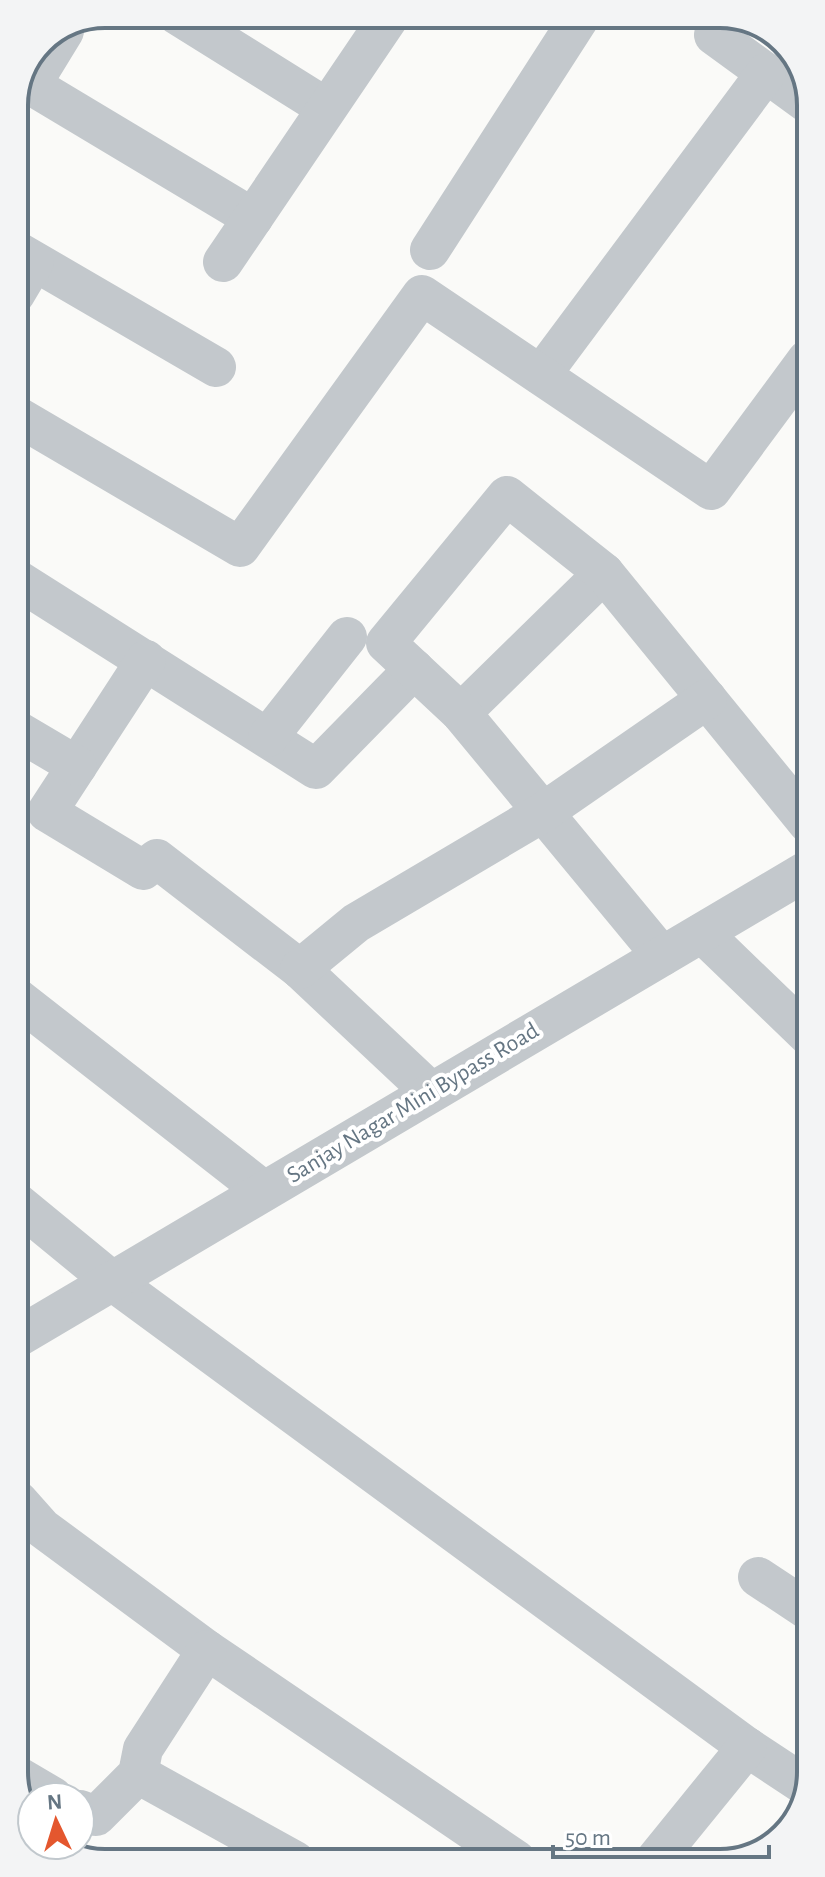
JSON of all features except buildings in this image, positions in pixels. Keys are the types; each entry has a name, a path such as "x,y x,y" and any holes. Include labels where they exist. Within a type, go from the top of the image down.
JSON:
{"street":[{"path":"198,28 325,107"},
{"path":"223,262 381,28"},
{"path":"430,250 573,28"},
{"path":"714,35 796,95"},
{"path":"54,47 31,85 253,218"},
{"path":"541,375 766,73"},
{"path":"28,273 216,367"},
{"path":"28,423 240,547 422,295 711,490 797,374"},
{"path":"662,956 461,713 386,643 507,496 604,573 797,809"},
{"path":"461,713 604,573"},
{"path":"28,592 146,660 316,769 414,669"},
{"path":"268,737 347,637"},
{"path":"146,660 47,812 143,870 157,859 300,969 431,1092"},
{"path":"300,969 356,923 542,813 707,699"},
{"path":"28,737 77,766"},
{"name":"Sanjay Nagar Mini Bypass Road","path":"28,1331 797,877"},
{"path":"702,933 797,1024"},
{"path":"28,1007 264,1191"},
{"path":"28,1212 112,1281 747,1747 796,1780"},
{"path":"28,1512 42,1528 207,1650 487,1849"},
{"path":"758,1577 797,1603"},
{"path":"96,1816 138,1774 143,1749 207,1650"},
{"path":"664,1849 747,1747"},
{"path":"138,1774 273,1849"}]}
